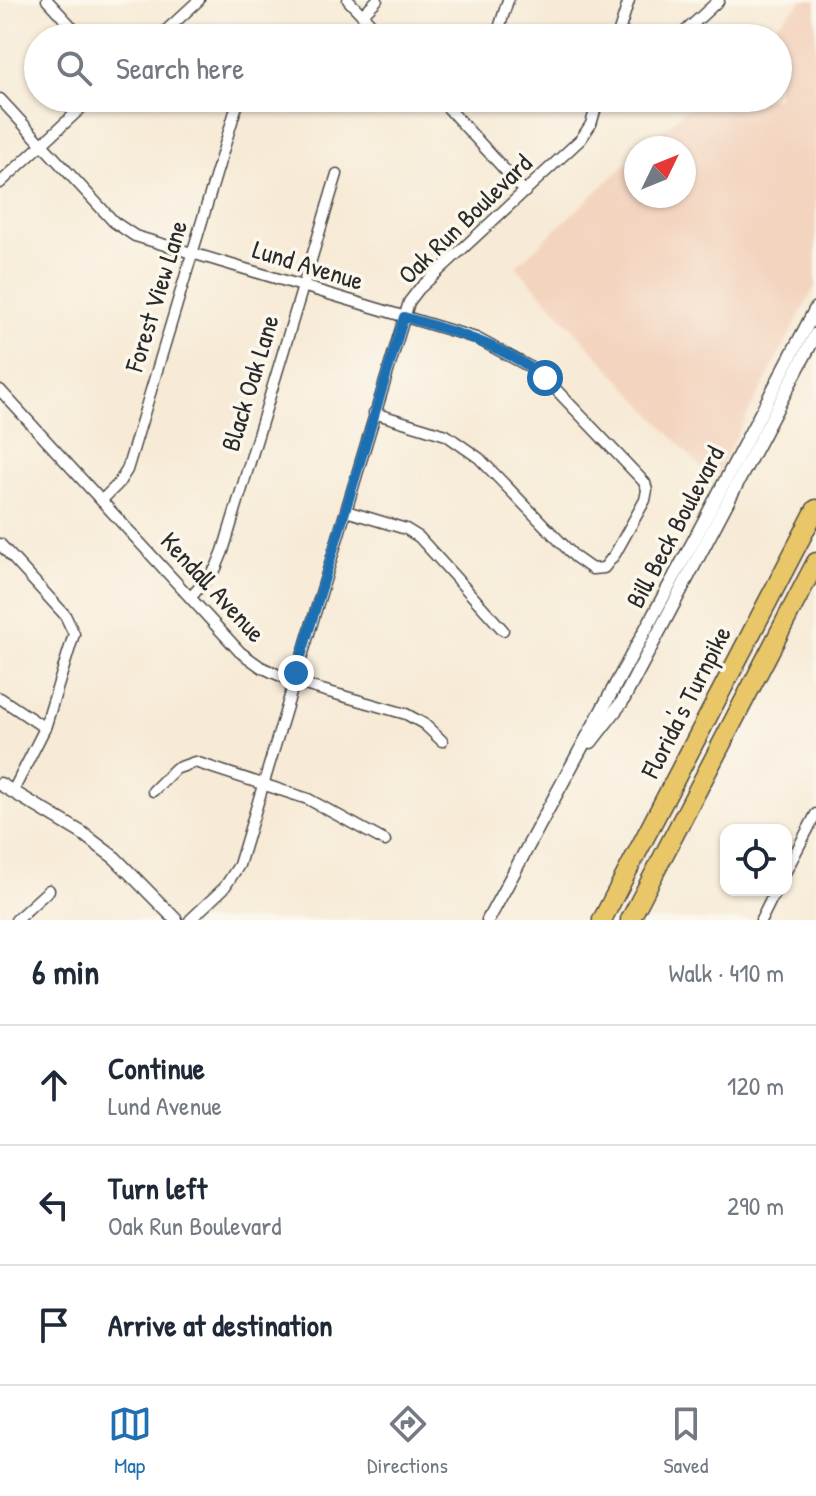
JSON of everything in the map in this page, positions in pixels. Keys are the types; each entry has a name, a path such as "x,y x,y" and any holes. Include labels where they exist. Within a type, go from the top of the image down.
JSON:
{"highway":[{"name":"Florida's Turnpike","path":"602,920 816,509"},
{"name":"Florida's Turnpike","path":"630,920 816,562"}],"street":[{"path":"47,0 69,24"},
{"path":"348,0 371,24"},
{"path":"362,15 377,0"},
{"path":"500,24 508,0"},
{"path":"621,24 629,0"},
{"path":"693,24 719,0"},
{"path":"172,24 196,1"},
{"name":"Lund Avenue","path":"0,99 114,222 135,236 476,338 530,367 545,378 645,483 645,500 615,554 604,568 592,569 575,557 479,458 457,442 446,435 374,413"},
{"path":"0,183 77,112"},
{"name":"Forest View Lane","path":"102,500 127,470 235,112"},
{"path":"453,112 525,192"},
{"name":"Oak Run Boulevard","path":"190,920 234,876 374,413 413,296 581,139 595,112"},
{"name":"Black Oak Lane","path":"191,597 216,568 223,551 337,174"},
{"name":"Bill Beck Boulevard","path":"488,920 816,308"},
{"name":"Bill Beck Boulevard","path":"571,767 622,702 816,334"},
{"name":"Kendall Avenue","path":"0,390 240,652 261,667 294,682 406,714 424,724 442,741"},
{"path":"346,511 406,529 419,537 503,630"},
{"path":"0,544 65,615 74,634 45,728 13,791"},
{"path":"0,698 45,728"},
{"path":"153,791 175,769 195,762 308,799 385,841"},
{"path":"0,784 82,833 115,858 176,920"},
{"path":"792,860 816,814"},
{"path":"16,920 49,890"},
{"path":"761,920 773,896"}],"shaded area":[{"path":"803,0 816,0 816,284 713,481 516,266 624,166 624,208 696,208 696,136 657,136 683,112 792,112 792,24 777,24"}],"route":[{"path":"296,673 404,317 476,338 545,378"}]}
